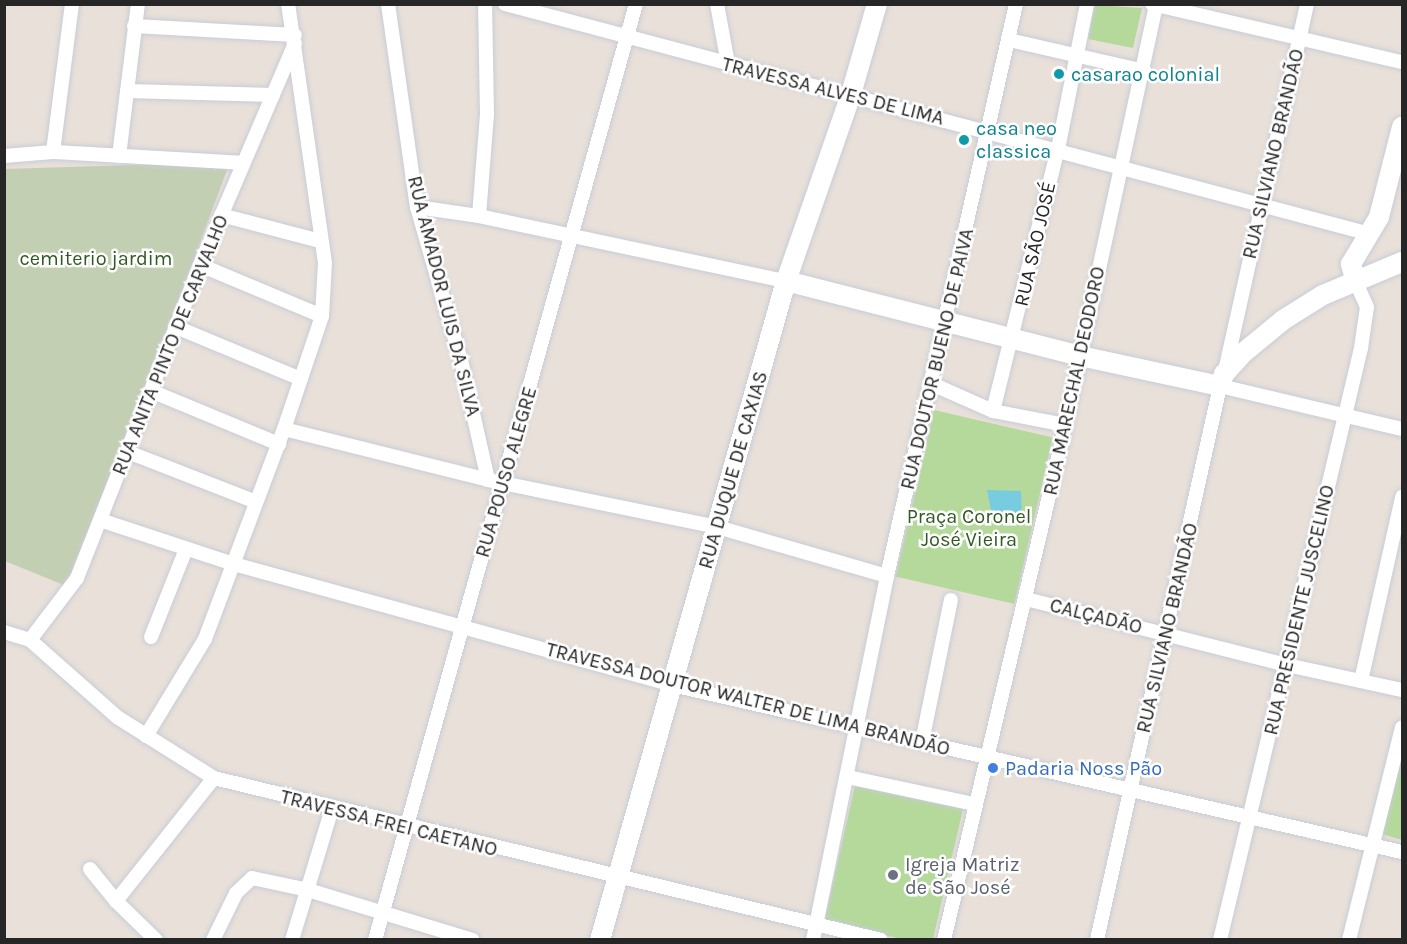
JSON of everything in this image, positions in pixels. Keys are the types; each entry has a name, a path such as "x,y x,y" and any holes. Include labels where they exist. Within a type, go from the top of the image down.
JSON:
{"street":[{"path":"53,152 72,4"},
{"path":"120,156 138,4"},
{"path":"146,736 205,639 279,444 322,316 326,281 295,38 288,4"},
{"name":"RUA AMADOR LUIS DA SILVA","path":"388,4 417,207 460,360 488,480"},
{"path":"479,216 487,115 485,4"},
{"name":"TRAVESSA ALVES DE LIMA","path":"505,4 627,38 1058,149 1260,206 1370,234"},
{"name":"RUA POUSO ALEGRE","path":"375,939 636,4"},
{"path":"717,4 728,64"},
{"name":"RUA DUQUE DE CAXIAS","path":"600,939 786,281 851,94 877,4"},
{"name":"RUA DOUTOR BUENO DE PAIVA","path":"813,939 858,728 887,576 1016,4"},
{"name":"RUA SÃO JOSÉ","path":"993,411 1013,339 1058,149 1087,4"},
{"name":"RUA SILVIANO BRANDÃO","path":"1097,939 1307,4"},
{"path":"1154,5 1402,62"},
{"name":"RUA MARECHAL DEODORO","path":"944,939 1065,426 1144,71 1154,5"},
{"path":"134,26 295,38"},
{"name":"RUA ANITA PINTO DE CARVALHO","path":"30,640 68,594 128,452 200,266 295,38"},
{"path":"1009,40 1144,71"},
{"path":"127,91 273,94"},
{"path":"1356,282 1351,264 1379,216 1402,127"},
{"path":"4,156 53,152 243,163"},
{"path":"417,207 479,216 786,281 946,319 1080,356 1222,380 1345,416 1402,429"},
{"path":"221,215 320,241"},
{"path":"1222,380 1283,320 1323,295 1402,262"},
{"path":"200,266 322,316"},
{"name":"RUA PRESIDENTE JUSCELINO","path":"1220,939 1287,665 1366,321 1367,307 1356,282"},
{"path":"176,327 301,379"},
{"path":"932,384 993,411 1065,426"},
{"path":"151,391 279,444"},
{"path":"284,429 488,480 717,527 887,576"},
{"path":"128,452 256,502"},
{"path":"1361,681 1402,497"},
{"name":"TRAVESSA DOUTOR WALTER DE LIMA BRANDÃO","path":"100,520 234,564 672,685 1249,815 1402,852"},
{"path":"151,637 186,549"},
{"name":"CALÇADÃO","path":"1026,599 1287,665 1402,690"},
{"path":"922,742 951,600"},
{"name":"TRAVESSA FREI CAETANO","path":"4,632 30,640 90,696 146,736 214,778 407,828 881,939"},
{"path":"1349,939 1402,728"},
{"path":"848,777 974,804"},
{"path":"116,901 214,778"},
{"path":"292,939 332,808"},
{"path":"90,870 116,901 156,939"},
{"path":"213,939 243,883 252,878 308,890 473,939"}],"green space":[{"path":"1095,5 1142,8 1133,48 1088,39"},
{"name":"cemiterio jardim","path":"230,162 71,588 5,561 4,169"},
{"name":"Praça Coronel José Vieira","path":"934,410 1053,437 1014,604 896,577"},
{"path":"1402,751 1402,840 1382,834"},
{"path":"856,781 964,805 933,939 902,939 824,922"}],"water":[{"path":"987,490 1021,491 1022,518 992,515"}],"place":[{"name":"casarao colonial","path":"1059,74"},
{"name":"casa neo classica","path":"964,140"},
{"name":"Padaria Noss Pão","path":"993,768"},
{"name":"Igreja Matriz de São José","path":"893,875"}]}
